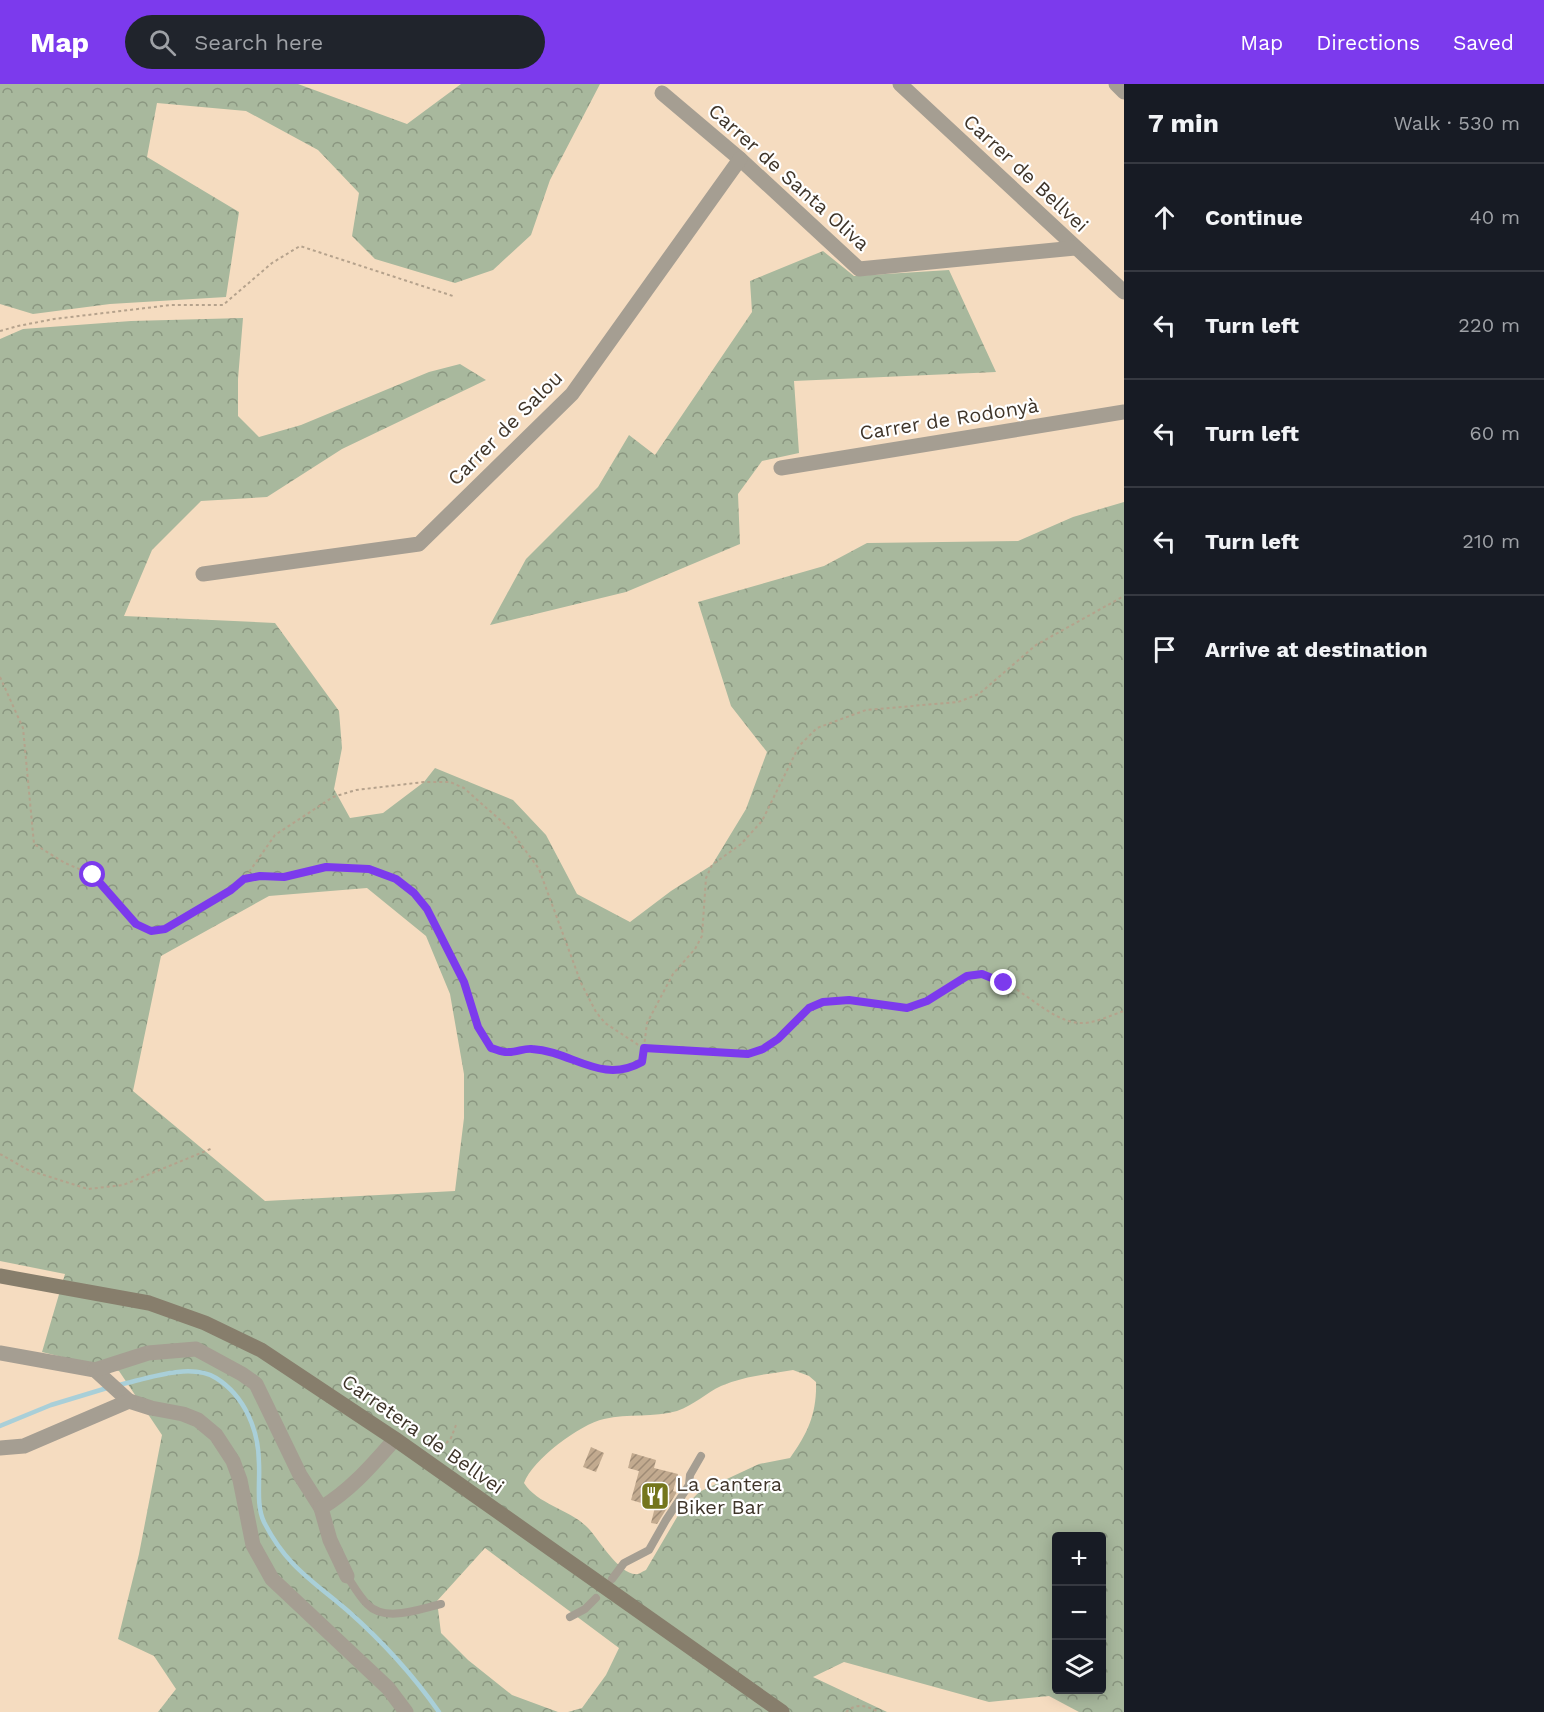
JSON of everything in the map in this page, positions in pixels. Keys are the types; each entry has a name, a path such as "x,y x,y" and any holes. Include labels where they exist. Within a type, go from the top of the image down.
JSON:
{"main road":[{"name":"Carretera de Bellvei","path":"0,1276 149,1303 205,1323 261,1350 426,1461 782,1712"}],"street":[{"name":"Carrer de Bellvei","path":"900,84 1124,292"},
{"path":"1116,84 1124,92"},
{"name":"Carrer de Santa Oliva","path":"662,93 740,159 858,269 1075,248"},
{"name":"Carrer de Salou","path":"203,574 419,544 572,394 740,159"},
{"name":"Carrer de Rodonyà","path":"781,468 1124,412"},
{"path":"100,1374 148,1353 196,1349 256,1383 300,1475 321,1508 330,1540 347,1576"},
{"path":"0,1353 100,1374 129,1401 183,1414 198,1420 216,1435 233,1461 240,1480 253,1545 272,1579 388,1688 406,1712"},
{"path":"0,1448 24,1446 129,1401"},
{"path":"321,1508 335,1500 359,1480 394,1439"}],"lane":[{"path":"612,1579 624,1563 649,1550 689,1485 690,1475 701,1456"},
{"path":"347,1576 369,1606 380,1612 394,1614 441,1604"},
{"path":"570,1617 585,1609 596,1598"}],"path":[{"path":"0,331 54,319 171,305 223,304 272,262 300,246 453,296"},
{"path":"0,677 23,728 34,844 65,863 93,875 136,924 151,931 165,929 231,890 244,879 260,876 284,877 326,867 369,869 396,879 414,893 427,909 464,982 478,1027 491,1048 508,1053 531,1049 554,1053 582,1065 612,1070 630,1069 642,1062 647,1023 673,974 695,949 702,936 706,878 712,865 741,844 762,821 799,746 817,728 866,710 958,702 979,694 1036,645 1124,596"},
{"path":"231,890 249,872 275,835 333,797 379,787 424,782 450,782 464,788 509,828 539,869 581,983 596,1012 605,1023 644,1048 748,1054 763,1049 778,1039 809,1008 823,1002 849,1000 907,1008 927,1001 967,976 982,974 1004,983 1064,1019 1079,1024 1089,1023 1124,1011"},
{"path":"0,1154 28,1170 88,1189 123,1185 213,1148"},
{"path":"426,1461 443,1448 451,1438 456,1425"},
{"path":"846,1712 852,1707 864,1705 879,1712"}],"green space":[{"path":"0,84 298,84 407,124 461,84 600,84 550,180 531,235 493,270 455,283 375,259 352,236 359,193 318,150 246,111 157,103 147,157 239,212 226,297 110,304 33,314 0,304"},
{"path":"823,251 854,276 949,270 996,372 794,381 799,453 762,461 738,494 740,544 626,592 490,625 526,559 598,487 629,435 655,455 752,312 750,281"},
{"path":"243,318 238,379 238,416 259,437 301,425 429,372 460,364 486,380 342,449 267,497 201,501 152,550 124,616 275,623 339,711 342,748 334,789 350,818 383,813 424,782 435,768 513,800 546,835 577,894 630,922 671,891 712,865 746,809 767,752 731,706 698,602 824,566 867,543 1018,541 1073,517 1124,502 1124,1712 1079,1712 1049,1696 989,1702 844,1662 813,1677 887,1712 568,1712 582,1708 606,1675 619,1648 485,1548 437,1601 441,1633 468,1660 512,1695 558,1712 158,1712 176,1689 154,1656 118,1639 139,1554 162,1435 119,1371 42,1352 65,1274 0,1261 0,339 23,329 131,321","holes":["367,888 426,936 450,994 464,1074 464,1118 455,1191 265,1201 133,1091 161,956 269,896","793,1370 809,1376 816,1382 816,1393 810,1422 790,1458 759,1464 699,1492 680,1512 646,1570 639,1574 624,1570 588,1528 572,1516 537,1497 524,1483 536,1464 546,1454 570,1435 594,1422 613,1417 677,1411 730,1383"]}],"building":[{"path":"591,1447 604,1453 596,1472 583,1467"},
{"path":"632,1453 656,1460 654,1468 678,1474 673,1491 677,1492 657,1524 651,1523 655,1507 631,1500 639,1471 628,1468"}],"waterway":[{"path":"119,1385 168,1373 194,1372 205,1373 216,1378 235,1394 253,1427 258,1452 260,1508 272,1537 301,1572 348,1611 385,1646 439,1712"},
{"path":"0,1426 51,1405 107,1388"}],"place":[{"name":"La Cantera Biker Bar","path":"655,1496"}],"route":[{"path":"93,875 136,924 151,931 165,929 231,890 244,879 260,876 284,877 326,867 369,869 396,879 414,893 427,909 464,982 478,1027 491,1048 508,1053 531,1049 554,1053 582,1065 612,1070 630,1069 642,1062 644,1048 748,1054 763,1049 778,1039 809,1008 823,1002 849,1000 907,1008 927,1001 967,976 982,974 1004,983"}]}
